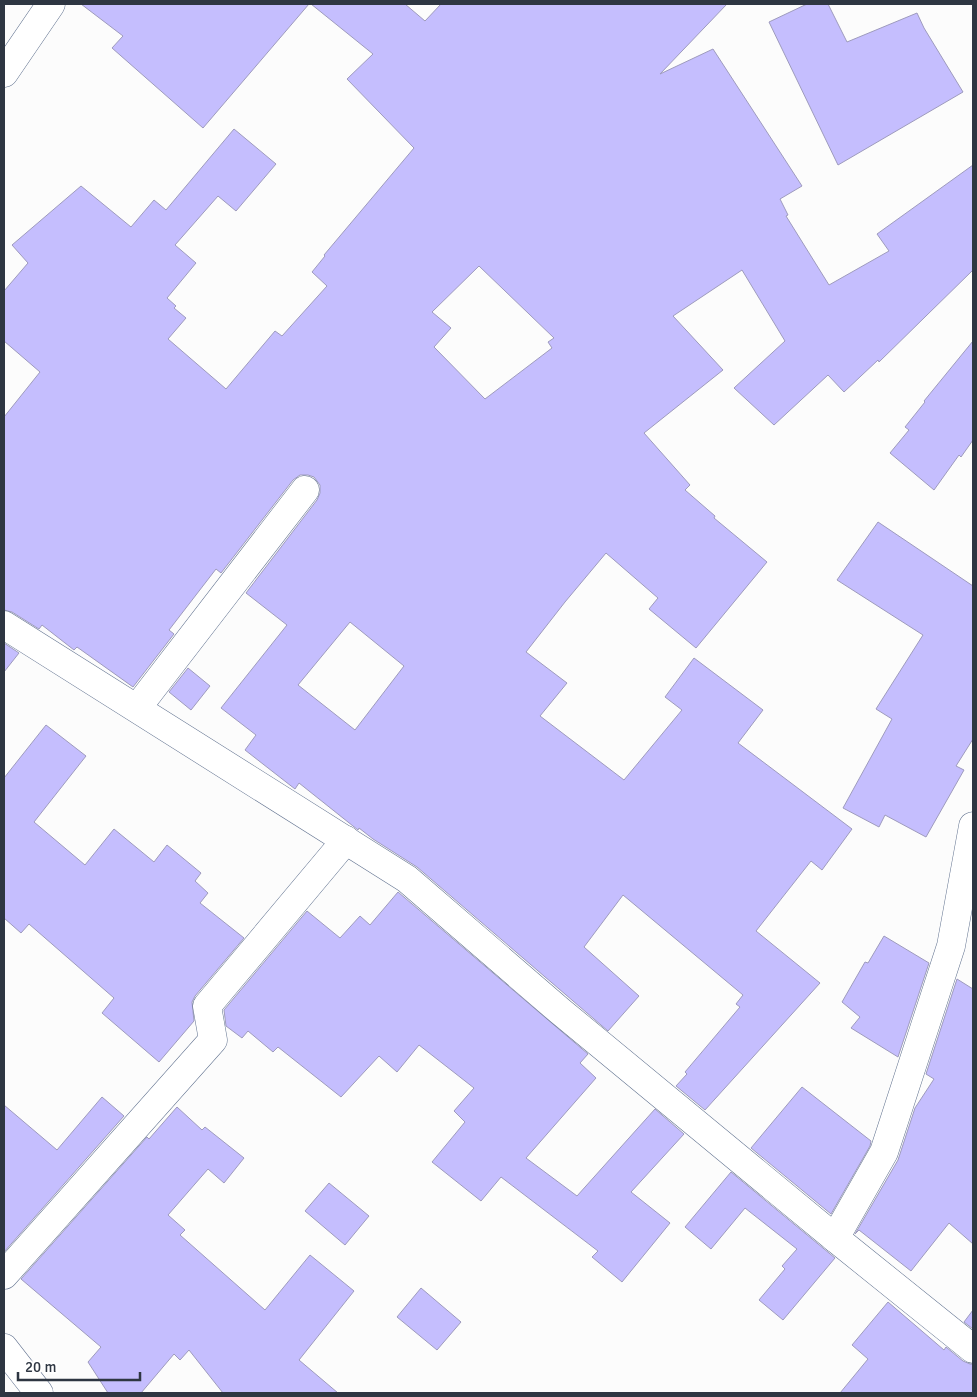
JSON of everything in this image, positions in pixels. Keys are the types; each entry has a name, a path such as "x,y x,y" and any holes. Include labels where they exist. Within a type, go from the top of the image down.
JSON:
{"street":[{"path":"4,73 52,4"},
{"path":"137,708 305,490"},
{"path":"4,625 407,879 560,1011 835,1238 973,1349"},
{"path":"835,1238 884,1152 951,946 973,826"},
{"path":"4,1275 214,1040 207,1006 346,840"},
{"path":"4,1348 39,1393"}],"building":[{"path":"81,4 309,4 203,128 112,48 123,36"},
{"path":"311,4 405,4 425,21 441,4 727,4 660,74 713,49 802,186 780,199 788,215 786,216 829,285 889,251 877,234 973,165 973,270 879,362 878,360 844,392 828,375 774,425 734,388 785,341 742,270 673,316 723,370 644,433 690,485 685,490 715,516 714,518 767,562 696,648 649,609 658,598 606,553 526,652 567,683 540,716 624,780 682,710 665,697 694,658 763,710 738,743 852,829 822,870 811,861 756,931 820,983 705,1110 676,1086 687,1074 685,1072 740,1007 736,1004 743,995 623,895 584,947 639,996 608,1031 417,867 359,828 358,830 299,783 295,789 245,750 256,735 221,708 287,625 246,593 317,500 320,493 320,485 314,477 300,475 293,480 221,573 216,569 169,630 174,634 133,687 77,647 74,650 42,625 39,629 12,612 4,610 4,417 40,372 4,341 4,291 28,263 12,245 81,186 131,227 154,200 166,210 234,129 276,164 236,211 218,196 175,245 196,263 167,298 176,306 174,308 186,318 168,339 226,389 275,331 282,336 327,286 312,272 324,255 414,148 347,79 373,54","holes":["479,266 554,338 548,342 552,348 485,399 434,347 451,328 432,312","350,622 404,666 355,730 298,685"]},
{"path":"807,4 828,4 847,42 917,13 963,92 838,165 769,22"},
{"path":"973,341 973,440 961,457 959,455 934,490 890,453 909,430 905,427 924,401"},
{"path":"878,522 973,586 973,739 956,766 964,770 926,837 885,815 879,827 843,808 892,719 876,709 923,635 837,580"},
{"path":"4,643 19,653 4,672"},
{"path":"188,668 210,686 191,710 169,692"},
{"path":"46,725 86,756 34,822 85,865 114,829 154,862 167,845 201,873 195,881 208,893 200,903 244,938 195,996 192,1002 194,1021 159,1062 102,1013 114,998 29,924 21,933 4,918 4,778"},
{"path":"398,892 588,1054 580,1063 596,1078 526,1158 577,1196 655,1109 684,1134 631,1192 670,1223 622,1282 592,1257 598,1251 501,1177 481,1201 432,1162 465,1122 454,1111 474,1088 419,1045 397,1072 379,1056 341,1097 278,1047 273,1052 248,1031 242,1038 226,1026 224,1010 307,911 340,938 360,916 370,925"},
{"path":"884,936 929,963 898,1057 851,1028 860,1017 842,1002 865,962 868,963"},
{"path":"957,979 973,989 973,1244 949,1223 911,1271 859,1230 855,1234 898,1160 915,1108 934,1079 926,1074"},
{"path":"802,1087 871,1141 870,1146 831,1214 751,1148"},
{"path":"102,1097 124,1116 4,1252 4,1105 57,1150"},
{"path":"177,1107 202,1130 205,1127 244,1158 224,1183 208,1169 168,1215 185,1230 180,1235 265,1310 310,1255 354,1291 299,1360 338,1393 223,1393 189,1350 180,1360 174,1354 141,1393 108,1393 88,1362 101,1347 21,1279 147,1137 149,1139"},
{"path":"731,1172 835,1258 783,1320 759,1300 785,1269 782,1266 797,1249 745,1208 711,1249 685,1227"},
{"path":"329,1183 369,1216 345,1245 305,1211"},
{"path":"421,1288 461,1322 437,1350 397,1317"},
{"path":"888,1302 944,1350 946,1347 963,1361 973,1364 973,1393 840,1393 868,1359 852,1345"},
{"path":"973,1310 973,1329 964,1322"}]}
